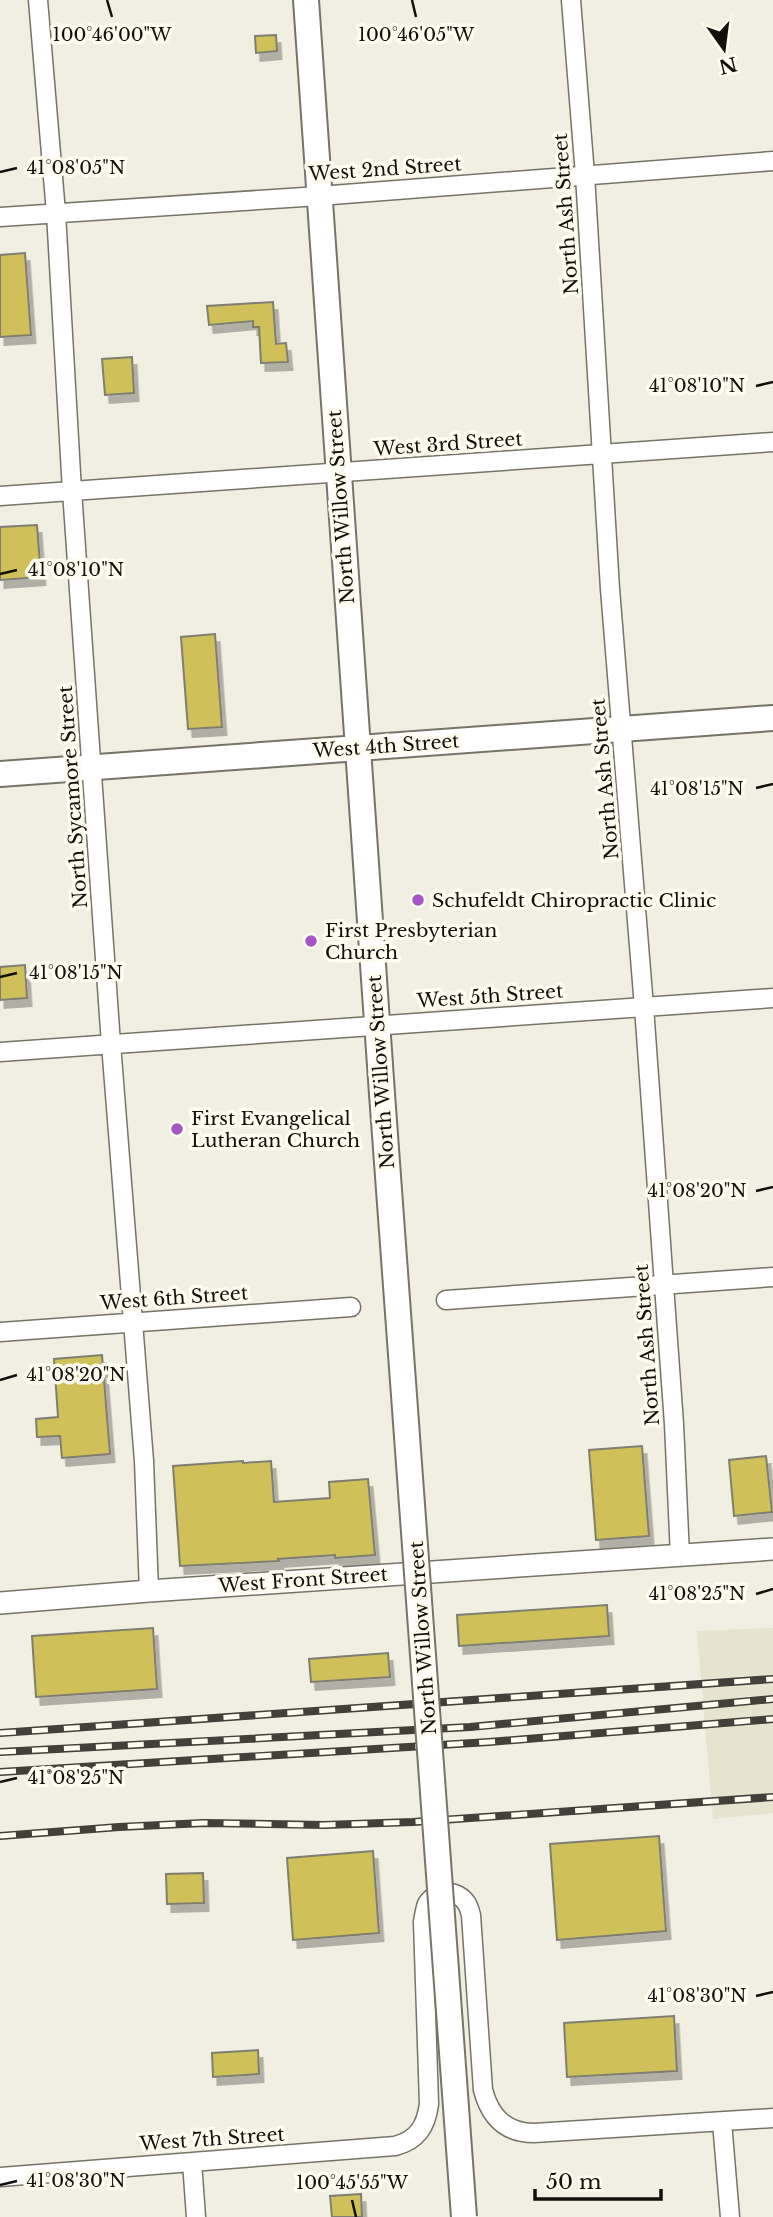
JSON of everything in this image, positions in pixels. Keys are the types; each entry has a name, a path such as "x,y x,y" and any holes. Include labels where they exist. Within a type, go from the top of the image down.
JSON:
{"main road":[{"name":"North Willow Street","path":"306,0 464,2217"},
{"name":"West 4th Street","path":"0,774 773,718"}],"street":[{"name":"North Sycamore Street","path":"38,0 56,213 72,491 111,1044 144,1461 149,1591"},
{"name":"North Ash Street","path":"571,0 585,176 610,589 674,1424 680,1556"},
{"name":"West 2nd Street","path":"0,216 773,161"},
{"name":"West 3rd Street","path":"0,496 773,442"},
{"name":"West 5th Street","path":"0,1052 773,998"},
{"path":"446,1300 773,1278"},
{"name":"West 6th Street","path":"0,1332 351,1307"},
{"name":"North Willow Street","path":"414,1462 422,1572"},
{"name":"West Front Street","path":"0,1603 773,1549"},
{"name":"West 7th Street","path":"0,2177 395,2146 415,2137 427,2119 430,2093 423,1922 426,1906 434,1896 445,1892 458,1895 467,1903 471,1915 483,2090 486,2103 498,2120 522,2133 722,2122"},
{"path":"730,2217 722,2122 773,2118"},
{"path":"192,2162 196,2217"}],"shaded area":[{"path":"773,1628 773,1813 713,1819 697,1631"}],"building":[{"path":"276,35 277,51 256,53 255,36"},
{"path":"25,253 31,335 0,337 0,255"},
{"path":"273,302 276,344 286,343 288,362 261,363 259,327 253,327 253,321 209,325 207,306"},
{"path":"132,357 134,393 105,395 102,359"},
{"path":"37,525 41,577 0,580 0,527"},
{"path":"215,634 222,727 188,729 181,637"},
{"path":"25,965 27,998 0,1000 0,967"},
{"path":"102,1355 110,1454 62,1458 60,1436 37,1437 36,1419 58,1417 54,1359"},
{"path":"642,1446 649,1536 596,1540 589,1450"},
{"path":"766,1456 772,1512 734,1516 729,1460"},
{"path":"271,1461 274,1502 330,1498 329,1482 368,1479 375,1555 335,1558 335,1555 180,1566 173,1466"},
{"path":"607,1605 609,1636 459,1646 457,1615"},
{"path":"153,1628 157,1689 36,1697 32,1636"},
{"path":"388,1653 390,1677 311,1682 309,1659"},
{"path":"659,1836 666,1931 557,1940 550,1844"},
{"path":"373,1851 379,1933 293,1940 287,1858"},
{"path":"203,1873 204,1903 167,1904 166,1874"},
{"path":"674,2016 677,2071 567,2077 564,2023"},
{"path":"258,2050 259,2074 213,2077 212,2053"},
{"path":"361,2194 362,2217 332,2217 330,2196"}],"railway":[{"path":"0,1733 773,1679"},
{"path":"0,1752 470,1727 773,1699"},
{"path":"0,1772 489,1742 773,1719"},
{"path":"0,1836 204,1823 324,1825 413,1822 773,1797"}],"place":[{"name":"Schufeldt Chiropractic Clinic","path":"418,900"},
{"name":"First Presbyterian Church","path":"311,941"},
{"name":"First Evangelical Lutheran Church","path":"177,1129"}]}
